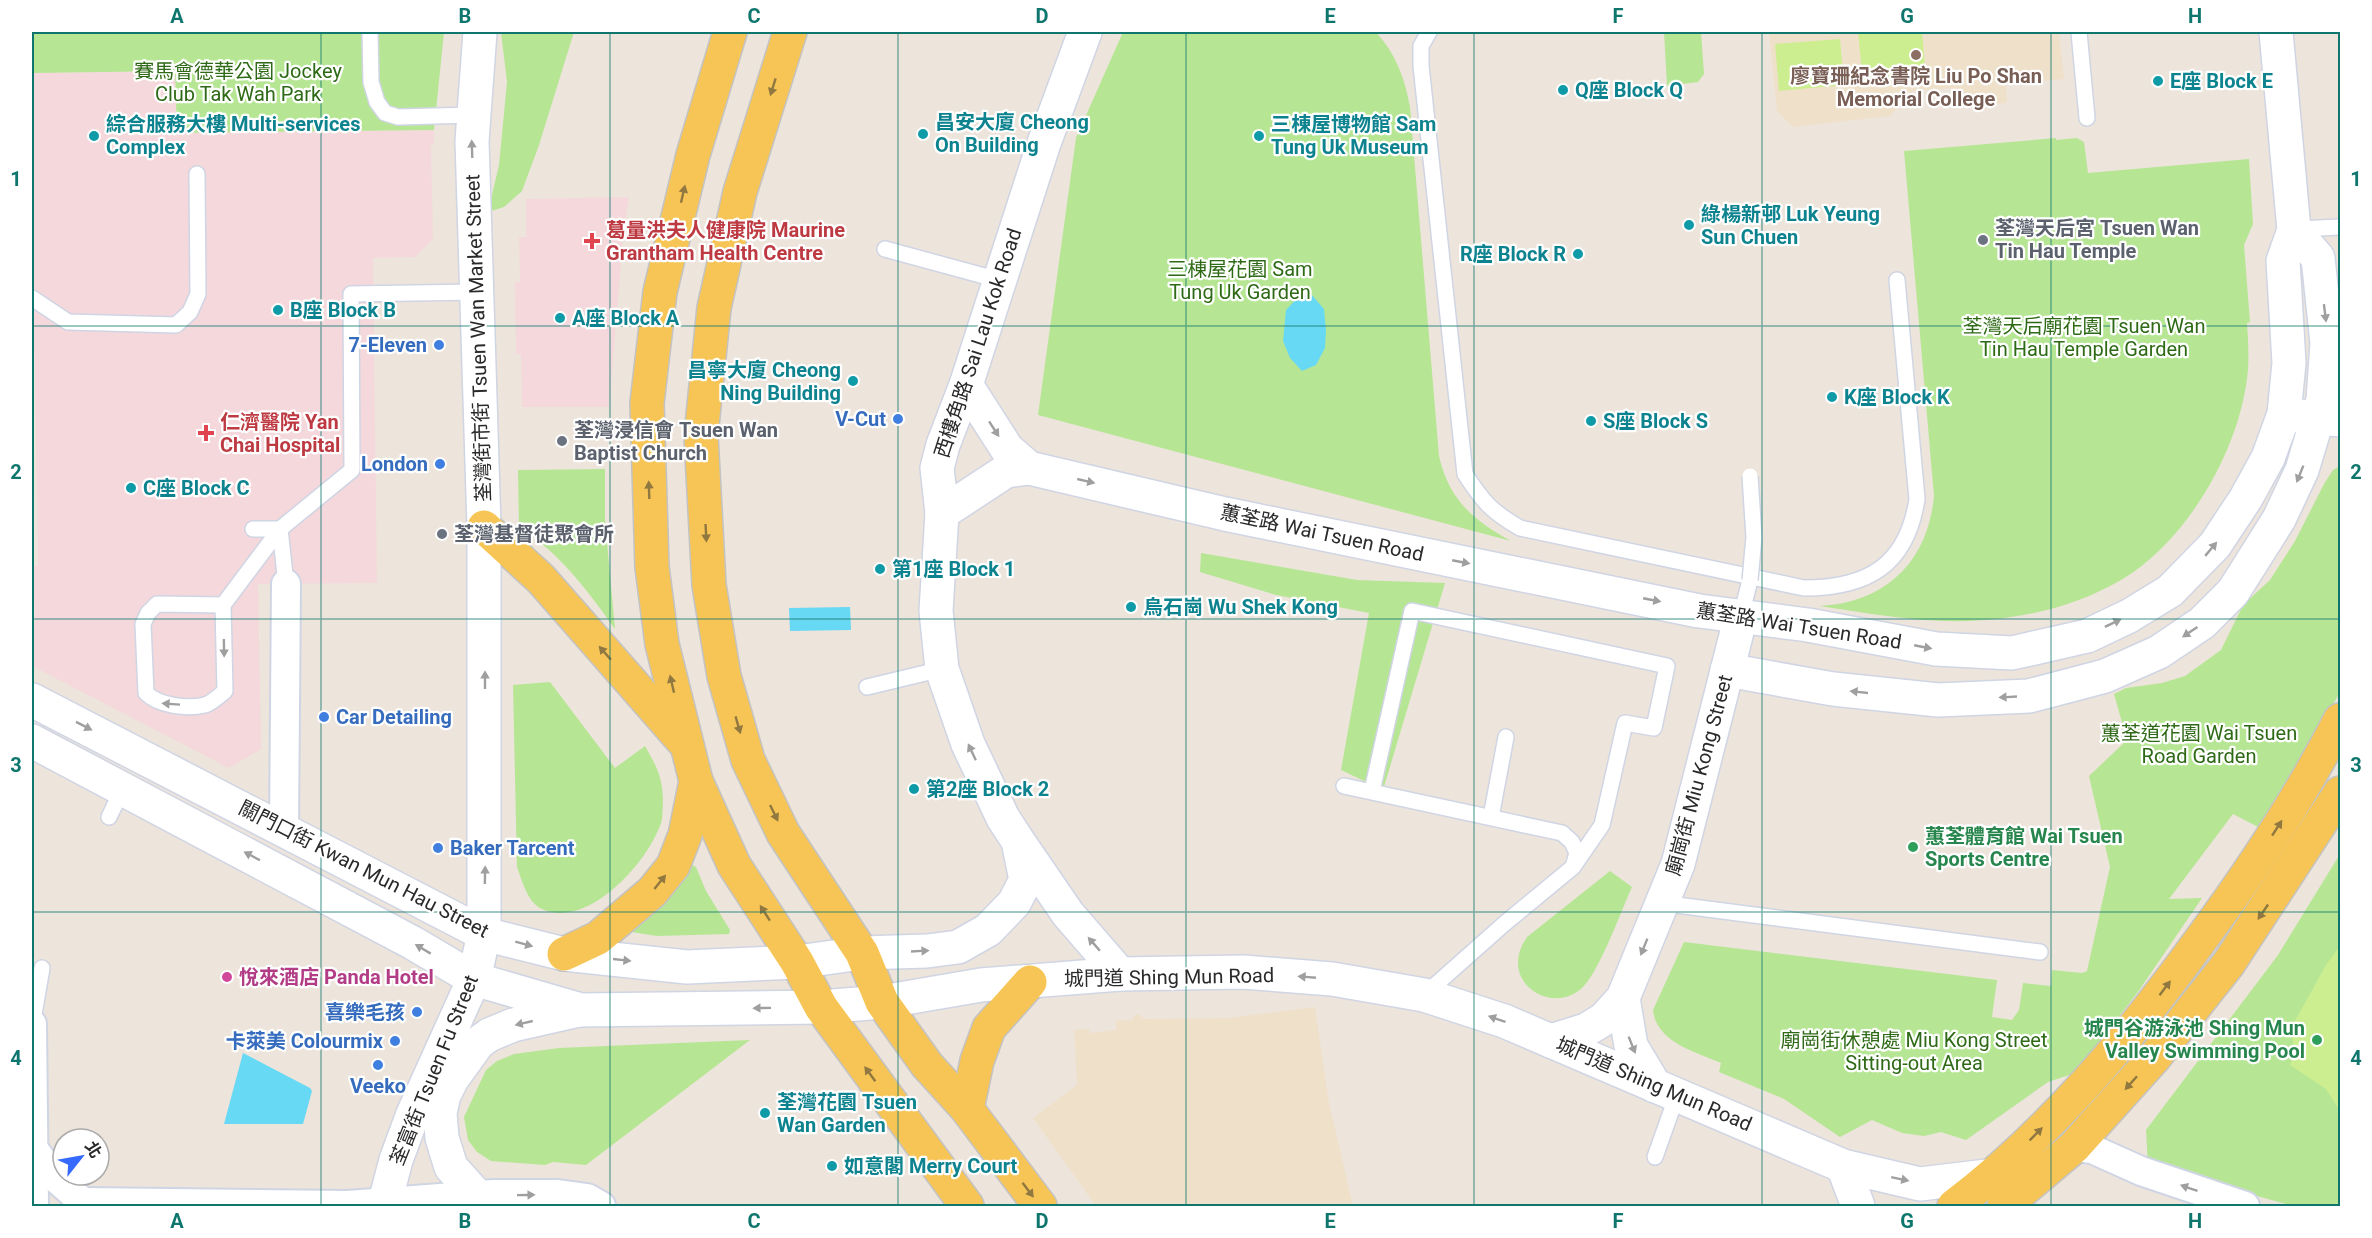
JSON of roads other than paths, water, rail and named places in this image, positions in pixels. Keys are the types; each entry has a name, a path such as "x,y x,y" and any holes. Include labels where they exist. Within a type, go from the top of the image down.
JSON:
{"main road":[{"name":"荃灣街市街 Tsuen Wan Market Street","path":"480,32 472,115 484,527 484,933"},
{"path":"730,32 693,155 660,292 647,403 652,567 663,644 696,781 734,864 797,962 821,1007 967,1206"},
{"path":"790,32 740,192 714,308 701,435 709,585 724,676 748,760 783,832 862,953 882,1002 927,1065 967,1109 1040,1206"},
{"name":"西樓角路 Sai Lau Kok Road","path":"1085,32 1044,143 937,468 942,513 936,611 942,669 968,744 1003,818 1068,914 1120,974"},
{"name":"蕙荃路 Wai Tsuen Road","path":"942,513 1006,471 1029,468 1225,514 1699,611 1808,625 1936,649 2012,653 2087,636 2129,616 2170,591 2196,567 2215,545 2246,498 2268,458 2284,414 2289,363 2283,261 2294,230 2276,32"},
{"path":"1727,670 1833,689 1938,700 2029,696 2105,676 2159,652 2202,623 2233,592 2279,519 2329,419 2334,369 2318,258 2294,230"},
{"path":"2289,363 2334,369"},
{"name":"蕙荃路 Wai Tsuen Road","path":"966,385 1007,449 1029,468"},
{"path":"2284,414 2329,419"},
{"path":"484,527 541,579 686,743"},
{"name":"廟崗街 Miu Kong Street","path":"1551,1041 1586,1030 1604,1019 1623,998 1678,864 1741,616"},
{"name":"關門口街 Kwan Mun Hau Street","path":"32,700 484,933 564,954 687,967 797,962 862,953"},
{"path":"1954,1206 1995,1175 2066,1104 2153,1004 2233,896 2286,814 2340,720"},
{"name":"關門口街 Kwan Mun Hau Street","path":"32,741 413,943 474,979 581,1010 821,1007"},
{"path":"564,954 598,938 652,892 673,866 685,835 696,781"},
{"path":"2004,1206 2074,1147 2154,1058 2229,963 2340,793"},
{"path":"862,953 927,951 958,947 988,930 1014,903 1026,880 1018,842"},
{"name":"荃富街 Tsuen Fu Street","path":"384,1205 413,1114 474,979 484,933"},
{"name":"城門道 Shing Mun Road","path":"821,1007 882,1002 981,985 1120,974 1243,972 1332,979 1424,995 1504,1021 1843,1166 1920,1184 1995,1175"},
{"path":"967,1109 977,1061 989,1028 1030,982"},
{"name":"廟崗街 Miu Kong Street","path":"1623,998 1628,1038 1666,1091"},
{"path":"477,1196 452,1167 442,1138 440,1113 444,1095 452,1079 478,1043 489,1035 513,1025 581,1010"},
{"path":"1843,1166 1858,1206"}],"street":[{"path":"284,829 286,584"},
{"path":"32,1025 33,1206"},
{"path":"2074,1147 2092,1149 2141,1171 2245,1206"},
{"path":"33,1148 53,1176 80,1204 384,1205 477,1196 573,1195 587,1198 601,1206"}],"lane":[{"path":"370,32 371,82 377,102 385,113 398,117 472,115"},
{"path":"1429,32 1421,46 1421,66 1465,474 1480,497 1496,514 1520,528 1804,588 1828,588 1853,582 1878,570 1896,554 1905,540 1913,522 1917,499 1897,280"},
{"path":"2079,32 2087,118"},
{"path":"32,298 68,322 176,325 190,312 198,294 197,174"},
{"path":"2294,230 2340,227"},
{"path":"885,249 999,280"},
{"path":"223,605 157,604 148,613 143,624 147,693 154,700 164,705 206,705 225,691 223,605 280,529 352,470 351,294 477,292"},
{"path":"1741,616 1750,580 1754,537 1750,476"},
{"path":"253,529 280,529"},
{"path":"280,529 286,584"},
{"path":"1372,791 1412,611 1667,666 1654,728 1625,723 1602,825 1573,867 1424,995"},
{"path":"867,687 942,669"},
{"path":"1491,817 1506,737"},
{"path":"1344,786 1562,833 1572,842 1576,853 1573,867"},
{"path":"109,817 123,788"},
{"path":"1661,903 2040,952"},
{"path":"32,1025 42,968"},
{"path":"1655,1157 1666,1091"}],"water":[{"path":"1300,295 1312,295 1324,309 1326,330 1325,348 1316,365 1302,371 1290,358 1283,341 1286,310"},
{"path":"850,607 851,630 790,631 789,608"},
{"path":"243,1053 310,1088 312,1091 303,1124 224,1124"}],"place":[{"name":"廖寶珊紀念書院 Liu Po Shan Memorial College","path":"1916,55"},
{"name":"E座 Block E","path":"2158,81"},
{"name":"Q座 Block Q","path":"1563,90"},
{"name":"昌安大廈 Cheong On Building","path":"923,134"},
{"name":"綜合服務大樓 Multi-services Complex","path":"94,136"},
{"name":"三棟屋博物館 Sam Tung Uk Museum","path":"1259,136"},
{"name":"綠楊新邨 Luk Yeung Sun Chuen","path":"1689,225"},
{"name":"荃灣天后宮 Tsuen Wan Tin Hau Temple","path":"1983,240"},
{"name":"葛量洪夫人健康院 Maurine Grantham Health Centre","path":"592,241"},
{"name":"R座 Block R","path":"1578,254"},
{"name":"B座 Block B","path":"278,310"},
{"name":"A座 Block A","path":"560,318"},
{"name":"7-Eleven","path":"439,345"},
{"name":"昌寧大廈 Cheong Ning Building","path":"853,381"},
{"name":"K座 Block K","path":"1832,397"},
{"name":"V-Cut","path":"898,419"},
{"name":"S座 Block S","path":"1591,421"},
{"name":"仁濟醫院 Yan Chai Hospital","path":"206,433"},
{"name":"荃灣浸信會 Tsuen Wan Baptist Church","path":"562,441"},
{"name":"London","path":"440,464"},
{"name":"C座 Block C","path":"131,488"},
{"name":"荃灣基督徒聚會所","path":"442,534"},
{"name":"第1座 Block 1","path":"880,569"},
{"name":"烏石崗 Wu Shek Kong","path":"1131,607"},
{"name":"Car Detailing","path":"324,717"},
{"name":"第2座 Block 2","path":"914,789"},
{"name":"蕙荃體育館 Wai Tsuen Sports Centre","path":"1913,847"},
{"name":"Baker Tarcent","path":"438,848"},
{"name":"悅來酒店 Panda Hotel","path":"227,977"},
{"name":"喜樂毛孩","path":"417,1012"},
{"name":"城門谷游泳池 Shing Mun Valley Swimming Pool","path":"2317,1040"},
{"name":"卡萊美 Colourmix","path":"395,1041"},
{"name":"Veeko","path":"378,1065"},
{"name":"荃灣花園 Tsuen Wan Garden","path":"765,1113"},
{"name":"如意閣 Merry Court","path":"832,1166"}],"park label":[{"name":"賽馬會德華公園 Jockey Club Tak Wah Park","path":"238,82"},
{"name":"三棟屋花園 Sam Tung Uk Garden","path":"1240,280"},
{"name":"荃灣天后廟花園 Tsuen Wan Tin Hau Temple Garden","path":"2084,338"},
{"name":"蕙荃道花園 Wai Tsuen Road Garden","path":"2199,744"},
{"name":"廟崗街休憩處 Miu Kong Street Sitting-out Area","path":"1914,1052"}]}
